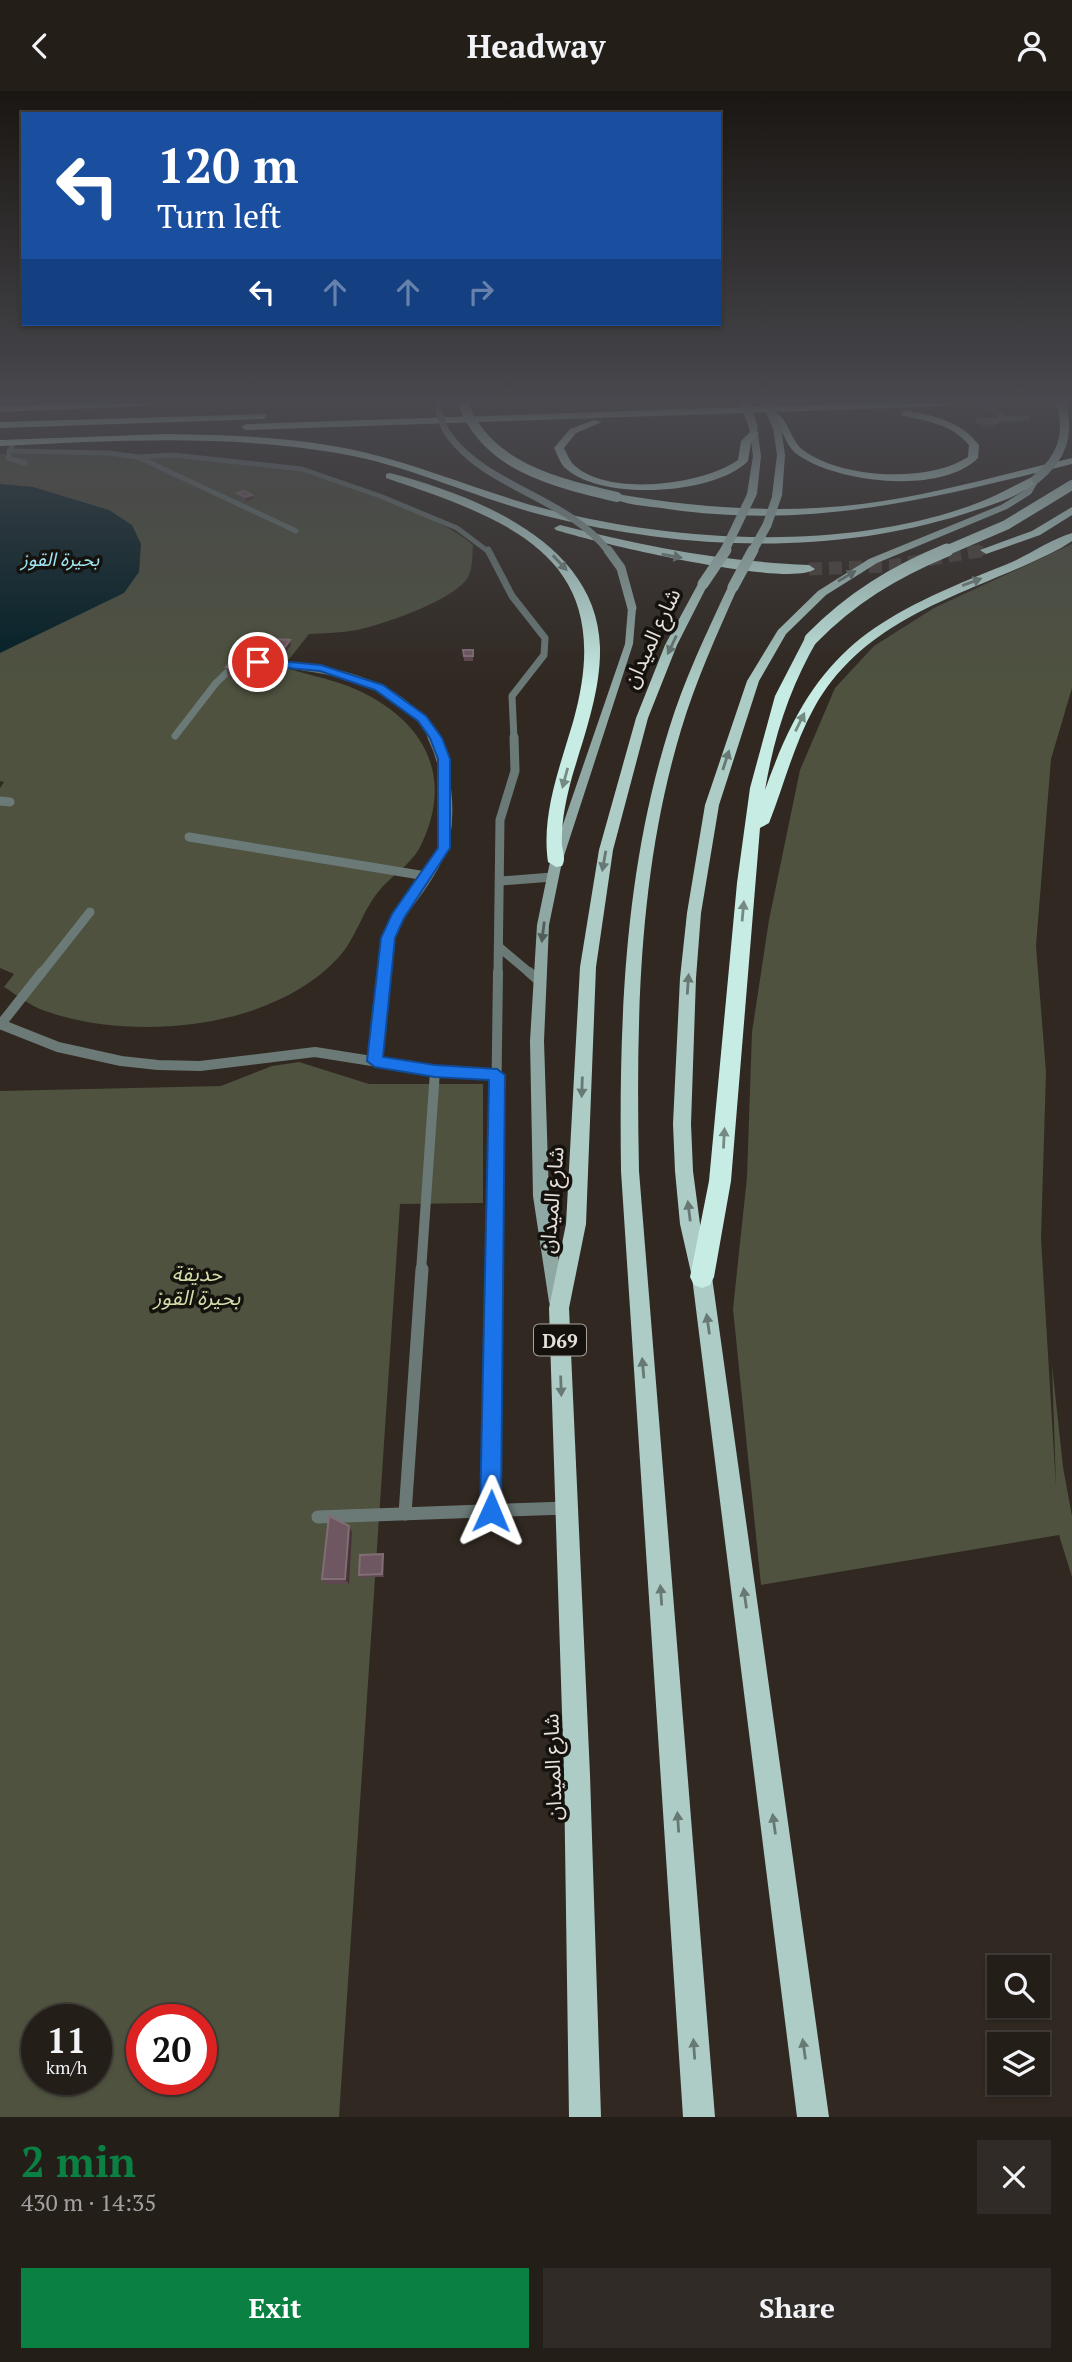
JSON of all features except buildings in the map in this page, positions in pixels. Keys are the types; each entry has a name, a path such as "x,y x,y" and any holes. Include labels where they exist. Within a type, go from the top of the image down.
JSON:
{"highway":[{"path":"447,498 505,522 545,548 572,577 584,599 593,644 583,710 554,821 556,862"},
{"path":"482,498 554,527 615,544 709,562 809,569"},
{"path":"502,498 546,512 643,532 752,539 881,530 960,513 1002,498"},
{"path":"621,498 731,512 824,511 915,498"},
{"path":"702,1277 714,1236 722,1177 749,854 759,779 784,692 811,639 848,600 883,577 1016,520 1052,498"},
{"path":"986,550 1035,533 1072,510"},
{"path":"749,854 795,730 814,695 839,665 868,638 919,605 1027,561 1072,536"}],"main road":[{"path":"542,498 576,517 608,545 628,581 632,608 629,644 552,877 538,980 541,1196 559,1308"},
{"name":"شارع الميدان","path":"585,2117 577,1775 559,1308 576,1224 588,967 606,850 642,718 671,645 737,531 751,498"},
{"path":"699,2117 630,1171 629,1026 637,897 660,775 690,680 733,587 767,525 776,498"},
{"path":"813,2117 702,1277 690,1224 682,1124 688,978 696,902 712,805 753,681 782,632 807,605 838,581 913,545 1004,507 1019,498"}],"lane":[{"path":"225,498 296,531"},
{"path":"382,498 438,519 473,536 486,547 512,596 545,638 544,655 512,696 515,771 500,820 491,1511"},
{"path":"174,736 237,660 255,645"},
{"path":"237,660 321,668 352,676 391,694 422,718 440,748 445,782 444,848 397,917 388,938 375,1061"},
{"path":"189,837 426,876"},
{"path":"501,881 552,877"},
{"path":"90,912 0,1024 58,1047 121,1061 158,1065 200,1066 315,1052 435,1071 497,1075"},
{"path":"499,947 538,980"},
{"path":"405,1514 435,1071"},
{"path":"318,1517 566,1508"}],"green space":[{"path":"0,498 378,498 445,526 473,545 468,577 449,594 400,617 368,627 345,632 309,634 283,667 348,686 374,698 395,713 413,731 426,750 433,772 435,796 430,822 419,849 373,899 350,942 338,958 310,982 276,1001 239,1015 199,1023 159,1027 118,1026 80,1021 45,1011 4,987 14,974 0,968 0,788 4,782 0,781"},
{"path":"1072,544 1072,688 1051,759 1036,946 1046,1072 1041,1238 1056,1487 1052,1365 1063,1467 1072,1516 1072,1577 1059,1535 761,1585 733,1309 747,1177 752,1032 769,920 800,770 835,688 874,646 934,608"},
{"name":"حديقة بحيرة القوز","path":"299,1062 369,1084 483,1084 483,1203 400,1204 339,2117 0,2117 0,1091 221,1086 272,1066"}],"water":[{"name":"بحيرة القوز","path":"0,498 68,498 109,510 132,525 141,544 139,572 124,593 0,653"}],"tunnel":[{"path":"809,569 890,566 985,550"},
{"path":"974,552 986,550"}],"route":[{"path":"258,662 321,668 379,687 422,718 436,738 444,759 444,848 397,917 388,938 375,1061 435,1071 497,1075 491,1511"}]}
